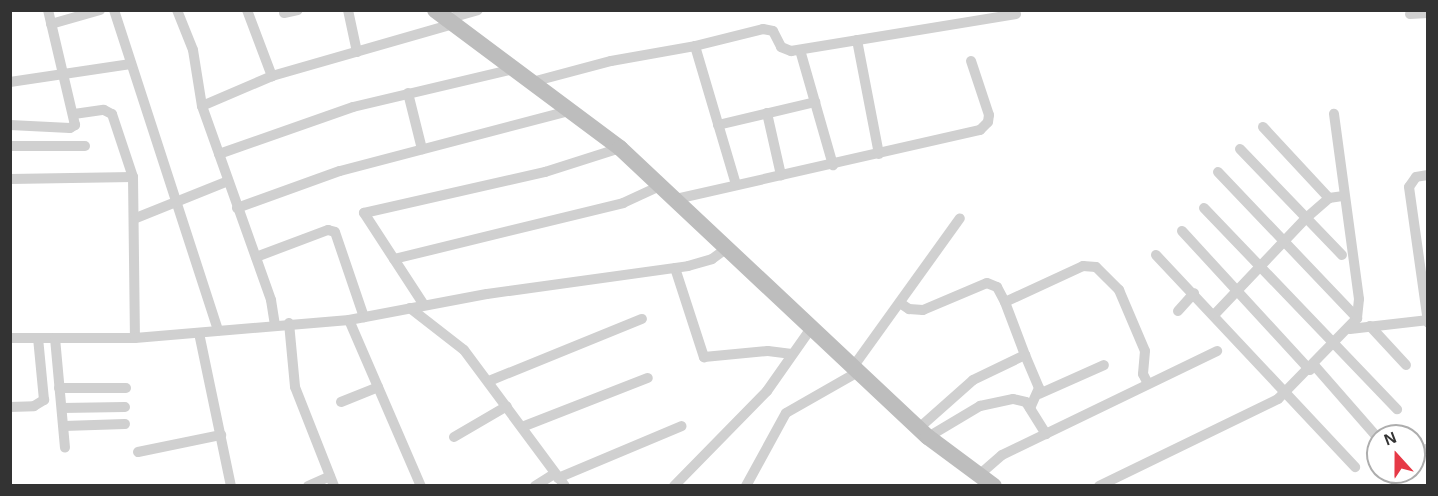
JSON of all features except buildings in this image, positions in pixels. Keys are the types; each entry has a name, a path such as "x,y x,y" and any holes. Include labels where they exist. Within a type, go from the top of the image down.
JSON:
{"main road":[{"path":"445,18 620,148 662,185 923,433 993,486"}],"street":[{"path":"10,125 70,128 75,125 65,73 48,10"},
{"path":"51,24 100,10"},
{"path":"114,10 218,331"},
{"path":"177,10 198,64 202,106 256,257 275,324"},
{"path":"247,10 272,76"},
{"path":"284,13 298,10"},
{"path":"348,10 357,52"},
{"path":"202,106 272,76 357,52 445,18 478,10"},
{"path":"1410,14 1428,13"},
{"path":"532,82 611,60 695,46 769,29 785,50 800,50 1016,14"},
{"path":"857,40 879,154"},
{"path":"695,46 736,184"},
{"path":"800,50 833,165"},
{"path":"676,200 736,184 833,165 984,128 989,115 971,61"},
{"path":"10,82 130,64"},
{"path":"219,154 352,107 514,69"},
{"path":"408,93 422,150"},
{"path":"718,125 815,102"},
{"path":"74,114 104,110 112,114 133,177 136,218 135,338"},
{"path":"237,208 340,171 569,111"},
{"path":"767,113 782,175"},
{"path":"1099,486 1288,392 1335,341 1350,330 1357,318 1359,299 1334,114"},
{"path":"1263,127 1329,198"},
{"path":"10,146 85,146"},
{"path":"423,305 364,213 545,172 620,148"},
{"path":"1240,149 1342,255"},
{"path":"1218,172 1281,243 1357,318"},
{"path":"1350,330 1427,321 1409,187 1416,177 1428,175"},
{"path":"10,178 133,177"},
{"path":"136,218 228,181"},
{"path":"394,259 623,203 662,185"},
{"path":"1215,314 1235,290 1305,219 1329,198 1344,196"},
{"path":"1204,208 1335,341 1397,409"},
{"path":"746,486 786,413 855,369 960,218"},
{"path":"256,257 328,230 336,232 364,317"},
{"path":"1182,231 1235,290 1366,425"},
{"path":"10,338 135,338 275,324 349,320 423,305 675,268 712,259 728,248"},
{"path":"1156,255 1215,314 1355,467"},
{"path":"1005,302 1083,266 1096,267 1119,290 1145,351 1143,374 1148,384"},
{"path":"675,268 704,357 768,351 792,354"},
{"path":"900,303 909,309 923,310 987,282 997,287 1005,302 1039,394"},
{"path":"1178,311 1194,293"},
{"path":"410,308 446,333 489,381 559,479"},
{"path":"489,381 642,319"},
{"path":"349,320 421,486"},
{"path":"289,323 295,387 332,481 308,486"},
{"path":"1370,326 1406,365"},
{"path":"674,486 767,391 812,327"},
{"path":"199,333 204,370 221,435 231,486"},
{"path":"10,407 34,406 44,400 39,338"},
{"path":"55,338 65,448"},
{"path":"979,475 994,459 1216,351"},
{"path":"923,433 973,380 1025,355"},
{"path":"1030,408 1039,394 1104,365"},
{"path":"522,427 648,378"},
{"path":"341,402 378,387"},
{"path":"59,388 126,388"},
{"path":"923,433 980,406 1021,399 1030,408 1046,434"},
{"path":"454,437 507,406"},
{"path":"62,408 126,407"},
{"path":"64,426 125,424"},
{"path":"535,486 559,479 682,426"},
{"path":"138,452 221,435"}]}
